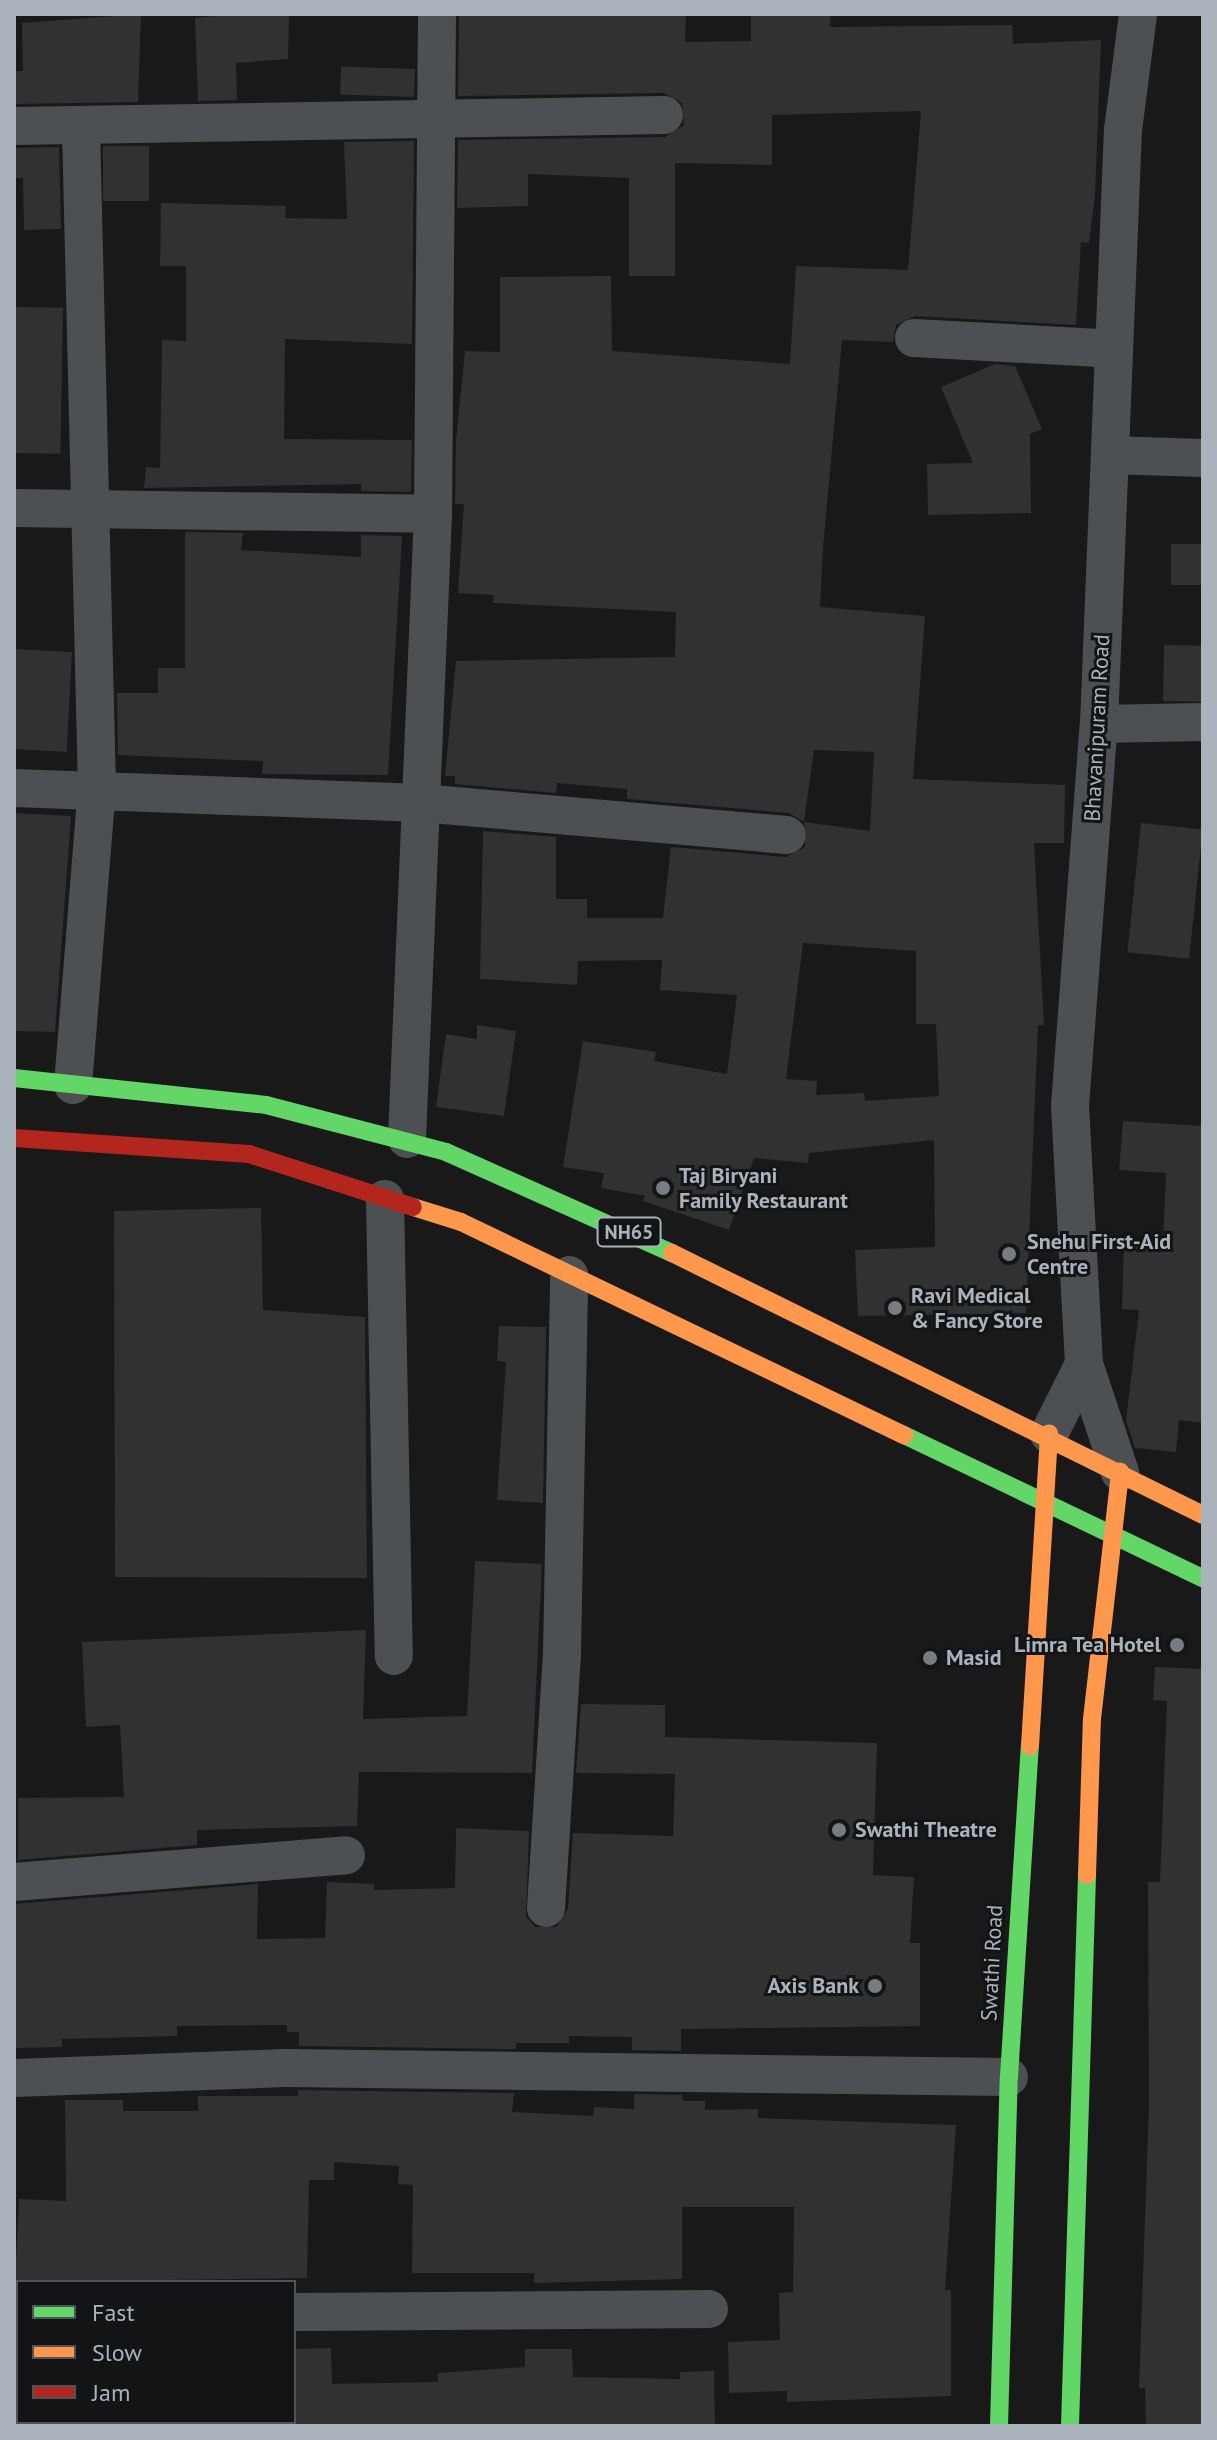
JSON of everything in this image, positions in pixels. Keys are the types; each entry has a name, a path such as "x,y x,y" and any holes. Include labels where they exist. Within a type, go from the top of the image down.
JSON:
{"main road":[{"name":"NH65","path":"14,1078 266,1105 407,1139 610,1223 1049,1434 1203,1515"},
{"path":"14,1138 249,1154 461,1222 817,1388 1109,1537 1203,1578"},
{"name":"Swathi Road","path":"999,2426 1009,2077 1042,1504 1049,1434"},
{"path":"1070,2426 1092,1719 1109,1537 1120,1472"}],"street":[{"path":"407,1139 433,514 437,14"},
{"name":"Bhavanipuram Road","path":"1049,1434 1084,1364 1070,1106 1099,724 1123,130 1138,14"},
{"path":"14,126 81,129 434,123 664,115"},
{"path":"73,1085 97,788 94,506 81,129"},
{"path":"914,338 1114,349"},
{"path":"1110,455 1203,458"},
{"path":"14,508 94,506 433,514"},
{"path":"1099,724 1203,722"},
{"path":"14,788 97,788 421,803 787,835"},
{"path":"385,1199 394,1656"},
{"path":"546,1908 562,1652 569,1275"},
{"path":"1084,1364 1120,1472"},
{"path":"14,1882 346,1855"},
{"path":"14,2078 284,2068 1009,2077"},
{"path":"296,2312 709,2309"}],"building":[{"path":"141,14 138,102 14,104 14,71 23,71 22,23"},
{"path":"289,14 288,59 236,63 237,100 198,101 195,18"},
{"path":"459,14 686,14 685,42 751,41 751,14 831,14 830,27 1012,25 1013,44 1101,40 1095,195 1089,243 1081,242 1076,325 915,316 896,325 893,342 842,340 823,548 820,607 925,616 913,779 1065,785 1064,843 1034,843 1044,1025 1038,1025 1026,1313 858,1316 855,1250 935,1247 934,1140 809,1153 808,1163 754,1158 729,1230 643,1201 645,1196 601,1188 604,1173 563,1167 583,1041 656,1052 654,1061 727,1074 737,995 660,990 662,960 578,961 577,985 480,979 483,831 556,837 556,899 587,899 587,918 663,918 671,847 786,857 805,847 804,822 789,813 627,799 627,789 557,783 556,793 455,784 455,776 445,776 456,661 675,657 676,612 493,603 494,595 458,593 464,504 455,504 456,440 465,351 500,352 500,277 611,276 612,351 790,364 796,266 908,270 921,111 772,115 772,165 675,163 675,276 629,276 629,178 528,174 528,206 457,208 458,140 665,137 684,125 682,103 664,93 458,96","holes":["814,750 874,752 870,831 804,822","803,943 916,951 916,1024 936,1024 939,1096 865,1101 864,1093 816,1095 817,1081 786,1079"]},
{"path":"341,66 415,69 414,97 340,94"},
{"path":"414,141 412,344 285,339 284,439 412,440 411,492 361,491 361,484 144,488 146,467 160,468 162,340 186,341 186,266 160,266 161,203 286,206 285,218 347,219 344,142"},
{"path":"103,146 149,146 149,201 103,201"},
{"path":"59,147 61,229 24,230 23,178 14,178 14,148"},
{"path":"14,307 63,308 60,454 14,453"},
{"path":"995,364 1015,366 1042,429 1030,434 1031,513 928,515 927,464 973,463 941,387"},
{"path":"185,532 243,533 241,550 361,557 361,535 402,536 388,775 262,774 263,761 118,755 117,693 158,693 158,668 185,668"},
{"path":"1171,544 1203,544 1203,585 1171,585"},
{"path":"1164,645 1203,646 1202,702 1163,701"},
{"path":"14,649 72,652 67,752 14,749"},
{"path":"14,813 71,816 55,1032 14,1031"},
{"path":"1141,823 1203,829 1189,959 1127,952"},
{"path":"477,1025 516,1031 504,1116 436,1107 446,1034 477,1039"},
{"path":"1123,1121 1203,1126 1203,1423 1179,1420 1176,1452 1135,1448 1126,1421 1139,1310 1122,1309 1124,1241 1163,1242 1166,1173 1119,1170"},
{"path":"261,1208 263,1310 365,1317 367,1578 115,1577 114,1211"},
{"path":"499,1326 546,1327 543,1503 497,1500 506,1362 497,1361"},
{"path":"475,1561 542,1564 532,1773 359,1772 357,1826 197,1830 197,1845 18,1860 18,1798 124,1797 120,1725 86,1727 82,1642 366,1630 363,1719 467,1716"},
{"path":"1155,1667 1203,1669 1203,2426 1146,2426 1145,2388 1139,2388 1149,2105 1148,1882 1160,1882 1167,1701 1153,1700"},
{"path":"581,1704 665,1705 665,1737 877,1743 873,1875 914,1877 910,1943 920,1943 920,2026 681,2029 681,2051 632,2050 632,2037 569,2036 569,2043 516,2043 516,2049 299,2046 299,2032 287,2032 287,2025 177,2026 177,2036 62,2039 62,2047 14,2048 14,1904 258,1884 257,1939 325,1938 327,1882 374,1884 374,1890 455,1888 456,1828 529,1831 526,1917 535,1927 556,1927 568,1909 573,1833 673,1836 675,1774 576,1773"},
{"path":"298,2090 514,2093 512,2112 593,2116 594,2107 634,2109 634,2094 682,2095 683,2101 705,2101 705,2110 758,2109 758,2118 956,2125 945,2290 951,2290 951,2396 787,2402 787,2391 729,2393 728,2342 780,2340 779,2293 793,2292 794,2207 682,2207 682,2279 534,2283 534,2273 412,2273 413,2185 398,2184 399,2166 334,2162 334,2180 309,2180 307,2278 15,2282 19,2199 66,2201 65,2100 123,2100 123,2111 198,2111 198,2096 298,2096"},
{"path":"331,2348 332,2384 438,2382 438,2373 525,2367 525,2349 572,2349 573,2377 680,2379 680,2372 714,2371 715,2426 294,2426 296,2349"}],"traffic: fast":[{"path":"14,1078 266,1105 446,1152 672,1253"},
{"path":"904,1435 1203,1578"},
{"path":"999,2426 1009,2077 1030,1746"},
{"path":"1070,2426 1087,1875"}],"traffic: slow":[{"path":"413,1207 461,1222 904,1435"},
{"path":"672,1253 1203,1515"},
{"path":"1030,1746 1049,1434"},
{"path":"1087,1875 1092,1719 1120,1472"}],"traffic: jam":[{"path":"14,1138 249,1154 413,1207"}],"place":[{"name":"Taj Biryani Family Restaurant","path":"663,1188"},
{"name":"Snehu First-Aid Centre","path":"1009,1254"},
{"name":"Ravi Medical & Fancy Store","path":"895,1308"},
{"name":"Limra Tea Hotel","path":"1177,1645"},
{"name":"Masid","path":"930,1658"},
{"name":"Swathi Theatre","path":"839,1830"},
{"name":"Axis Bank","path":"875,1986"}]}
